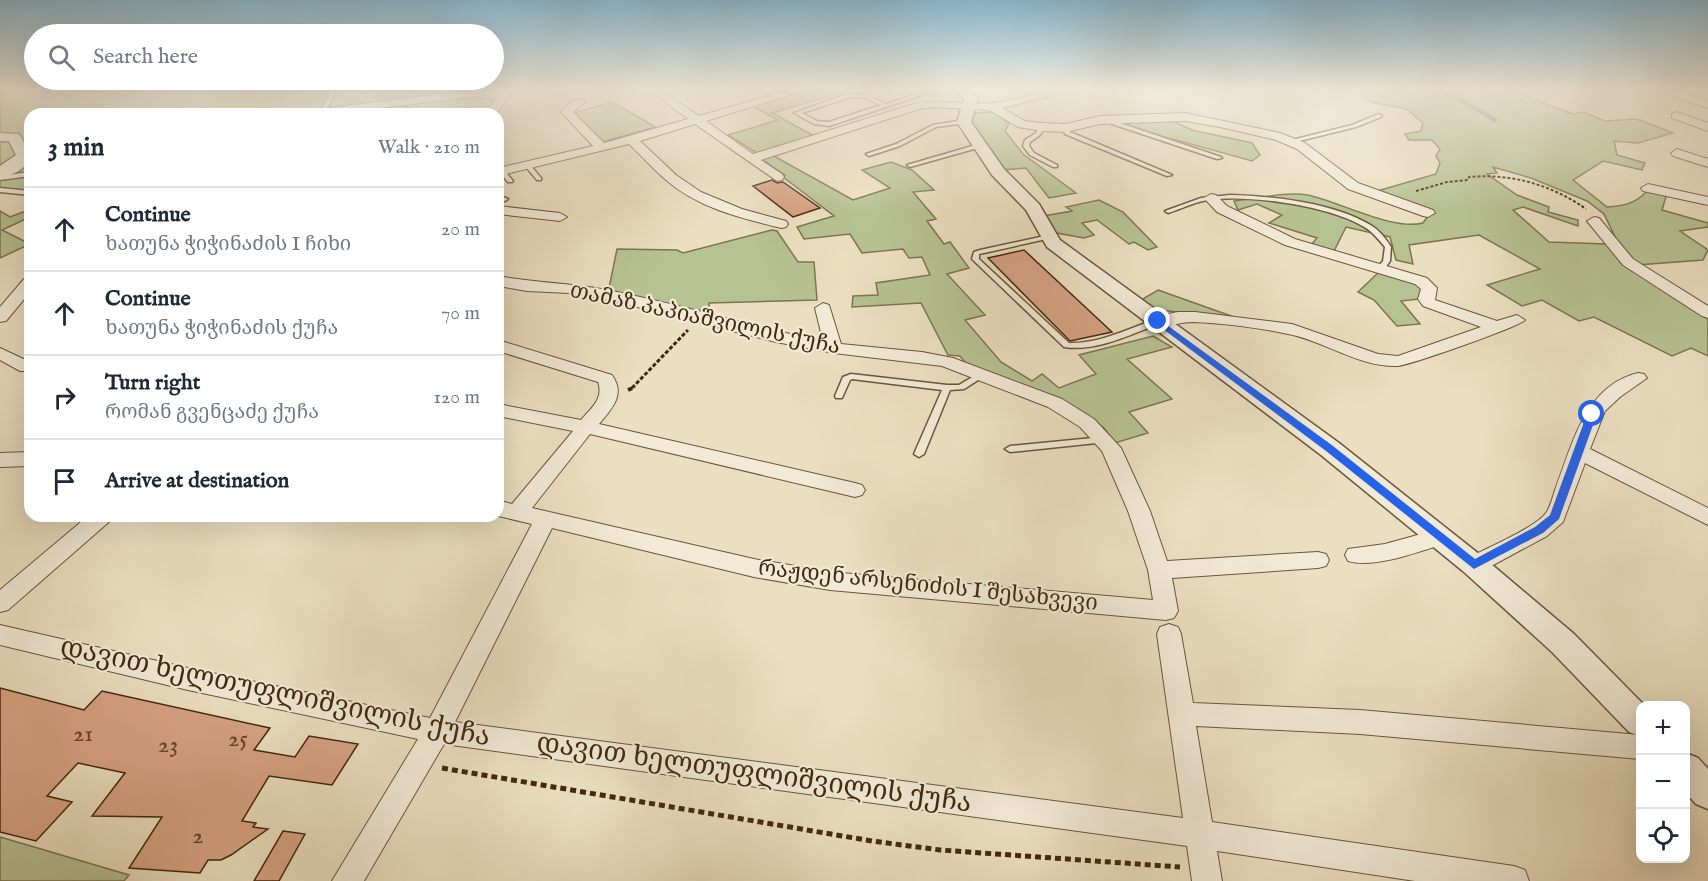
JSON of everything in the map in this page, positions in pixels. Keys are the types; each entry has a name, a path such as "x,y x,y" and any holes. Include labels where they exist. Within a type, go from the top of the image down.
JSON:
{"street":[{"path":"585,130 602,148"},
{"path":"504,170 602,148 659,130"},
{"path":"710,130 777,177"},
{"path":"752,159 823,130"},
{"path":"969,130 998,172 1033,208 1049,237 1330,448 1474,565 1563,643 1636,717"},
{"path":"1248,130 1291,141 1301,146 1353,186 1428,213"},
{"path":"0,136 14,136 24,151"},
{"path":"631,139 669,176 706,200 735,212 781,224"},
{"path":"1677,153 1708,163"},
{"path":"0,173 24,158"},
{"path":"1648,188 1708,201"},
{"path":"1211,198 1222,209 1290,242 1427,284 1426,300 1438,308 1498,327"},
{"path":"504,203 560,217"},
{"path":"1594,221 1628,262 1708,314"},
{"name":"თამაზ პაპიაშვილის ქუჩა","path":"504,282 599,293 701,316 753,331 834,348 922,357 947,362 1055,403 1087,423 1111,448 1125,476 1159,570 1206,875"},
{"path":"0,317 24,289"},
{"path":"823,308 834,348"},
{"path":"1158,321 1178,316 1195,316 1292,329 1382,361 1399,361 1517,320"},
{"path":"504,347 606,380 609,392 608,400 585,427 507,511"},
{"path":"0,353 24,367"},
{"path":"1474,565 1539,530 1555,517 1592,414 1610,393 1638,378"},
{"path":"504,411 585,427 855,490"},
{"path":"1579,452 1708,517"},
{"path":"0,460 24,459"},
{"name":"რაჟდენ არსენიძის I შესახვევი","path":"507,511 754,568 830,581 1168,623"},
{"path":"347,881 437,731 545,520"},
{"path":"0,603 95,522"},
{"path":"1356,555 1385,552 1438,537"},
{"path":"1159,570 1318,560"},
{"name":"დავით ხელთუფლიშვილის ქუჩა","path":"0,635 188,679 437,731 1200,834 1514,881"},
{"path":"1182,714 1360,722 1636,747"},
{"path":"1690,773 1708,793"}],"lane":[{"path":"869,154 898,145 928,130"},
{"path":"1040,130 1027,141 1026,146 1032,154 1055,166"},
{"path":"1066,130 1067,133 1169,175"},
{"path":"1135,130 1219,158"},
{"path":"1291,141 1337,130"},
{"path":"910,165 979,146"},
{"path":"528,166 539,179"},
{"path":"0,178 24,175"},
{"path":"504,175 510,181"},
{"path":"0,190 24,192"},
{"path":"1168,211 1211,198 1266,198 1298,203 1366,225 1382,237 1388,247 1386,261 1380,269"},
{"path":"1049,237 982,251 976,253 975,259 1066,345 1083,346 1158,321"},
{"path":"839,396 846,379 851,376 947,388 961,387 982,375"},
{"path":"920,454 947,388"},
{"path":"1010,449 1104,440"}],"path":[{"path":"1389,198 1447,182 1468,180 1469,177 1496,175 1551,188 1586,208 1594,221"},
{"path":"609,392 631,390 636,386 701,316"},
{"path":"418,764 872,841 940,850 1206,875"}],"green space":[{"path":"0,130 24,130 24,148 16,149 17,153 0,167"},
{"path":"591,130 644,130 603,142"},
{"path":"744,130 803,130 816,137 760,155 728,135"},
{"path":"976,130 1006,130 1023,154 1076,193 1049,198 1026,168 1002,170"},
{"path":"1140,130 1193,130 1252,143 1260,155 1252,161"},
{"path":"1666,130 1673,133 1638,143 1614,141 1617,155 1645,163 1642,170 1603,161 1573,180 1607,207 1630,203 1640,198 1649,189 1667,193 1662,210 1708,223 1708,227 1680,231 1708,250 1703,260 1637,265 1619,245 1604,214 1587,201 1531,178 1493,167 1497,173 1487,174 1517,195 1549,207 1548,212 1578,220 1578,226 1523,207 1513,210 1549,242 1607,244 1683,304 1708,319 1708,356 1691,348 1672,356 1594,317 1579,321 1542,300 1522,306 1487,285 1540,269 1479,235 1409,245 1413,264 1396,260 1390,237 1346,227 1333,253 1311,245 1317,238 1269,223 1282,215 1257,204 1238,210 1234,201 1281,195 1308,195 1382,220 1397,223 1423,223 1428,216 1374,192 1436,174 1440,163 1436,156 1440,149 1432,140 1409,140 1405,134 1421,131"},
{"path":"772,155 853,200 890,188 862,170 891,162 912,170 934,190 913,192 936,219 927,221 944,244 950,242 969,268 947,274 985,315 965,320 1001,362 1032,381 1042,374 1059,388 1096,374 1079,355 1153,336 1172,347 1127,359 1172,399 1129,412 1148,433 1115,443 1104,428 1086,416 969,367 960,356 948,355 921,303 852,307 853,296 878,295 876,283 930,275 922,257 909,258 903,249 862,253 850,234 804,239 797,227 834,216 783,177 785,175 761,159"},
{"path":"24,163 24,191 0,189 0,176"},
{"path":"1099,200 1123,212 1157,247 1148,250 1134,242 1129,244 1097,220 1082,223 1094,235 1084,238 1051,232 1043,216 1072,211 1066,207"},
{"path":"0,211 10,217 24,212 24,220 2,230 24,241 24,247 0,258"},
{"path":"772,230 777,231 798,262 814,262 817,300 709,303 709,310 681,310 608,293 617,249 677,250 683,253"},
{"path":"1380,271 1420,283 1423,288 1419,299 1401,301 1420,324 1397,326 1374,300 1358,292"},
{"path":"1158,290 1234,317 1156,310 1136,303"},
{"path":"0,837 129,875 124,881 0,881"}],"building":[{"path":"772,180 777,183 783,182 820,208 793,217 753,186"},
{"path":"1024,250 1112,332 1070,341 988,258"},
{"path":"0,688 84,710 102,691 270,728 254,750 295,757 309,736 358,744 332,785 269,776 242,821 256,823 253,827 268,829 231,855 221,860 208,860 200,873 129,868 162,817 92,816 125,773 78,763 47,796 72,802 36,841 0,832"},
{"path":"283,831 305,834 279,881 254,881"}],"route":[{"path":"1158,321 1330,448 1474,565 1539,530 1555,517 1592,414"}]}
